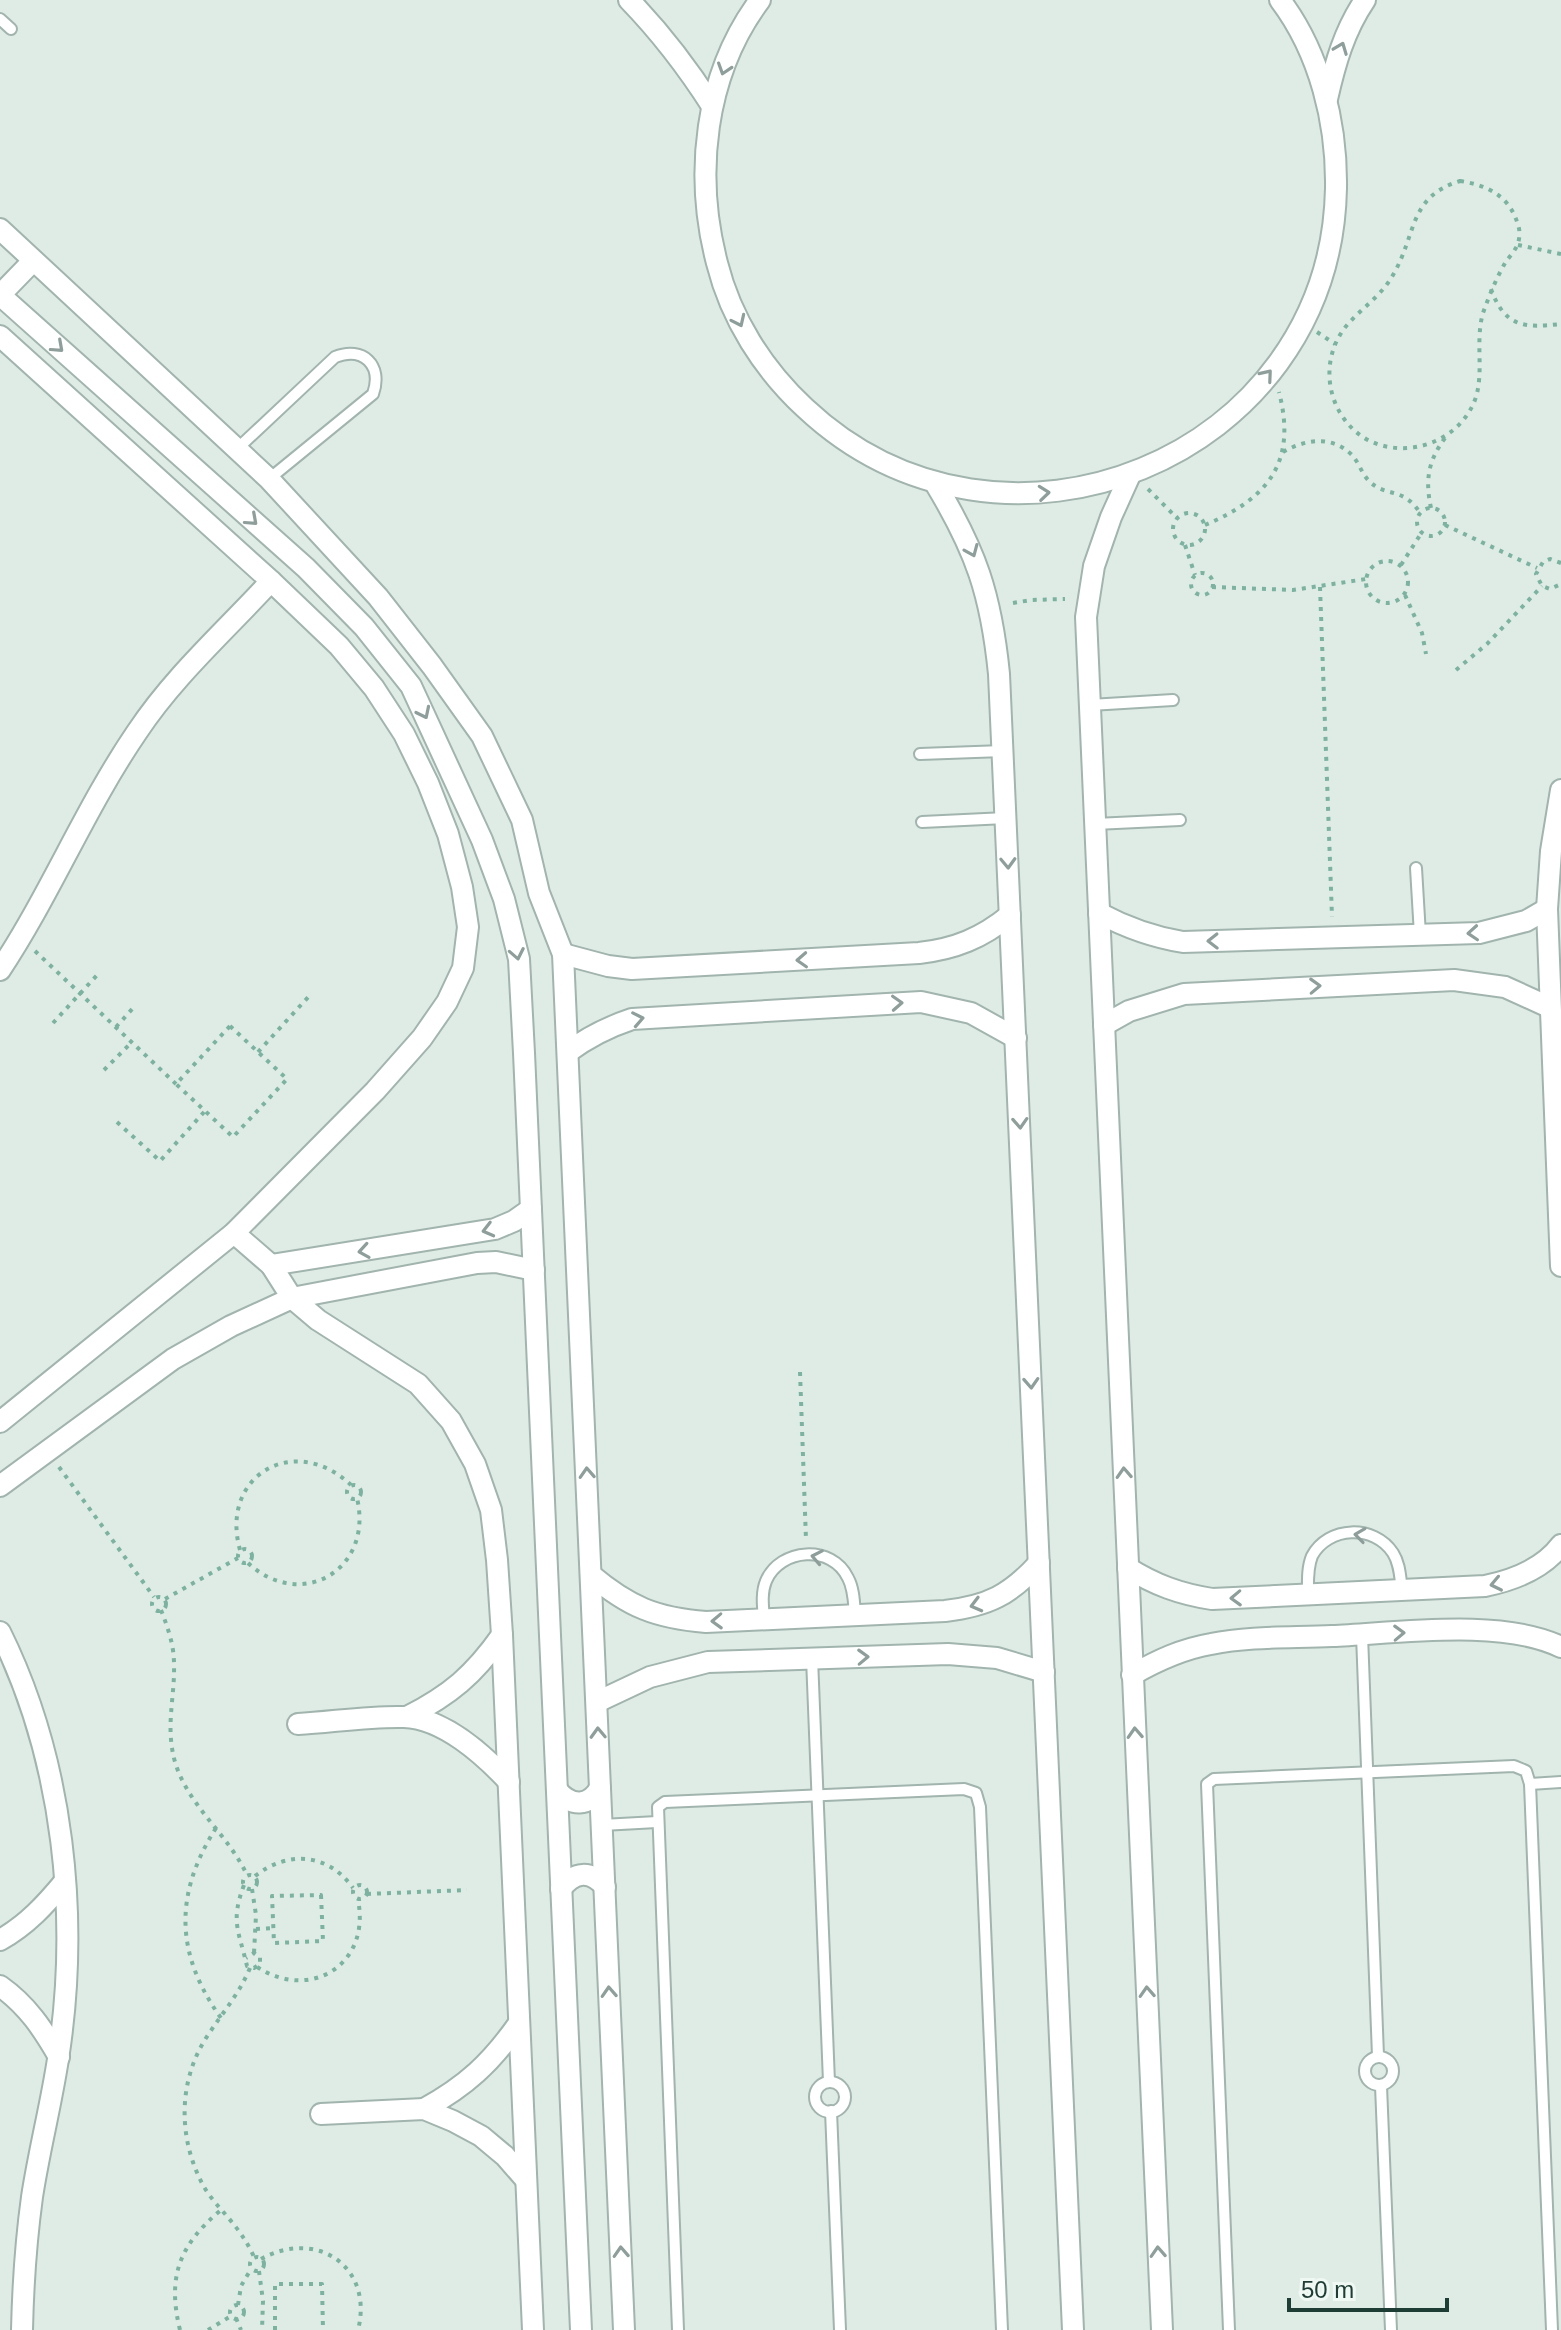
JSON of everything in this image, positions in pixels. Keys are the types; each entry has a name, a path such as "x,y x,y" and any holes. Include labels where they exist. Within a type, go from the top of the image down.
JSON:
{"street":[{"path":"629,0 686,65 712,106"},
{"path":"760,0 728,56 712,106 704,165 707,225 722,284 747,338 783,387 827,429 878,461 935,483 985,493 1037,494 1088,487 1132,474 1188,447 1234,413 1273,370 1303,322 1324,269 1335,213 1336,156 1327,99 1311,53 1280,0"},
{"path":"1327,99 1337,55 1365,0"},
{"path":"0,229 269,479 378,597 482,736 522,820 539,893 563,954 624,2330"},
{"path":"33,261 0,295 306,568 364,627 411,686 482,840 504,899 519,959 581,2330"},
{"path":"0,336 271,581 339,646 374,688 404,734 428,783 448,834 462,887 468,927 463,968 447,1002 422,1038 375,1091 234,1233 0,1422"},
{"path":"1132,474 1111,517 1094,566 1086,617 1162,2330"},
{"path":"935,483 961,526 981,574 990,607 999,674 1073,2330"},
{"path":"0,970 88,811 138,729 168,691 271,581"},
{"path":"1561,790 1551,851 1547,909 1561,1266"},
{"path":"1099,913 1125,927 1154,937 1183,942 1479,933 1503,929 1547,909"},
{"path":"563,954 632,969 919,953 968,943 991,931 1010,915"},
{"path":"1104,1025 1129,1011 1184,994 1424,981 1481,982 1528,995 1549,1007"},
{"path":"568,1052 598,1032 632,1019 921,1002 971,1013 1016,1038"},
{"path":"271,1265 495,1229 531,1209"},
{"path":"234,1233 271,1265 292,1298 318,1320 418,1384 451,1421 475,1464 491,1510 502,1635 533,2330"},
{"path":"0,1486 173,1359 231,1326 292,1298 477,1263 496,1262 534,1270"},
{"path":"1128,1568 1154,1584 1182,1594 1212,1599 1485,1586 1512,1580 1536,1568 1561,1545"},
{"path":"591,1575 615,1596 643,1611 674,1620 706,1622 973,1608 999,1598 1021,1583 1039,1563"},
{"path":"1132,1675 1158,1660 1213,1643 1486,1630 1534,1637 1561,1647"},
{"path":"0,1632 27,1698 45,1757 58,1819 65,1881 66,1984 59,2057 33,2195 23,2282 22,2330"},
{"path":"407,1717 436,1703 462,1684 484,1661 502,1635"},
{"path":"597,1702 650,1677 708,1662 973,1655 997,1658 1044,1672"},
{"path":"298,1724 407,1717 436,1726 463,1741 488,1759 509,1782"},
{"path":"557,1790 564,1799 585,1803 595,1797 600,1788"},
{"path":"561,1889 568,1880 588,1874 598,1878 605,1887"},
{"path":"0,1940 42,1909 65,1881"},
{"path":"0,1986 15,1996 41,2024 59,2057"},
{"path":"424,2109 452,2094 478,2074 501,2050 519,2023"},
{"path":"321,2114 424,2109 481,2136 505,2156 526,2180"}],"lane":[{"path":"0,19 11,29"},
{"path":"237,449 335,357 346,353 358,354 369,360 377,383 373,394 269,479"},
{"path":"1090,705 1173,700"},
{"path":"920,754 1003,751"},
{"path":"922,822 1006,818"},
{"path":"1095,824 1180,820"},
{"path":"1416,868 1420,935"},
{"path":"1308,1594 1312,1557 1325,1542 1342,1533 1362,1532 1380,1539 1393,1553 1400,1571 1402,1590"},
{"path":"764,1619 766,1582 776,1567 790,1558 807,1554 824,1556 838,1564 848,1577 855,1615"},
{"path":"1362,1635 1378,2056"},
{"path":"812,1658 829,2082"},
{"path":"1229,2330 1207,1784 1214,1779 1514,1766 1526,1771 1530,1784 1552,2330"},
{"path":"1530,1784 1561,1782"},
{"path":"678,2330 658,1807 665,1802 964,1789 976,1793 980,1800 1002,2330"},
{"path":"602,1825 657,1822"},
{"path":"1378,2056 1386,2058 1394,2070 1393,2078 1381,2086 1373,2085 1364,2072 1371,2059 1378,2056"},
{"path":"829,2082 842,2088 844,2095 838,2109 831,2111 817,2105 815,2098 821,2084 829,2082"},
{"path":"1381,2086 1391,2330"},
{"path":"831,2111 840,2330"}],"path":[{"path":"1431,508 1427,489 1428,470 1435,452 1464,419 1475,398 1482,317 1491,289 1518,245 1520,228 1511,208 1498,194 1480,184 1460,181 1440,187 1425,200 1392,278 1372,303 1348,324 1335,344 1329,368 1331,392 1340,414 1356,432 1377,445 1401,449 1425,446 1447,436"},
{"path":"1518,245 1561,254"},
{"path":"1491,289 1498,307 1512,321 1531,327 1561,324"},
{"path":"1205,525 1230,514 1252,499 1270,479 1283,452 1286,422 1273,370"},
{"path":"1283,452 1308,441 1335,444 1350,454 1369,481 1381,489 1406,496 1420,513"},
{"path":"1132,474 1177,518"},
{"path":"1401,565 1422,532 1418,519 1420,513 1431,508 1439,510 1445,525 1436,535 1422,532"},
{"path":"1184,514 1193,514 1205,525 1201,541 1194,545 1185,545 1173,534 1177,518 1184,514"},
{"path":"1445,525 1537,568"},
{"path":"1185,545 1195,575 1191,584 1196,593 1206,594 1212,587"},
{"path":"1561,563 1550,559 1543,562 1536,574 1542,586 1550,589 1561,584"},
{"path":"1391,561 1401,565 1409,585 1405,595 1396,603 1385,604 1374,600 1367,590 1366,579 1370,569 1379,562 1391,561"},
{"path":"1195,575 1210,576 1212,587"},
{"path":"1212,587 1266,591 1320,587 1366,579"},
{"path":"1456,670 1487,644 1542,586"},
{"path":"1320,587 1333,938"},
{"path":"1405,595 1422,633 1426,654"},
{"path":"1013,603 1065,599"},
{"path":"21,937 176,1084 233,1137 287,1079 230,1026 176,1084"},
{"path":"53,1023 99,973"},
{"path":"258,1052 311,994"},
{"path":"116,1027 134,1007"},
{"path":"104,1070 132,1042"},
{"path":"117,1122 160,1161 205,1111"},
{"path":"800,1372 807,1554"},
{"path":"47,1451 154,1597 165,1599 238,1558 240,1550 235,1534 235,1517 239,1500 259,1474 290,1461 307,1460 324,1465 351,1485 359,1486 357,1542 350,1556 329,1576 301,1585 286,1584 271,1580 238,1558"},
{"path":"351,1485 346,1492 348,1497 357,1498"},
{"path":"240,1550 251,1551 248,1563"},
{"path":"154,1597 152,1607 161,1610"},
{"path":"161,1610 166,1606 165,1599"},
{"path":"161,1610 173,1647 169,1710 175,1762 198,1808 239,1858 247,1875"},
{"path":"216,1828 202,1849 192,1873 186,1898 185,1924 195,1974 221,2018"},
{"path":"247,1875 255,1876 288,1858 313,1859 336,1869 353,1888 352,1895 358,1900 361,1913 357,1940 343,1963 321,1977 294,1981 281,1979 257,1967 250,1968"},
{"path":"247,1875 236,1909 236,1922 240,1947 250,1968 243,1985 196,2057 188,2079 184,2113 188,2148 195,2170 221,2210 240,2232 254,2257 261,2259 283,2249 307,2247 323,2251 349,2270 357,2284 361,2316 358,2330"},
{"path":"252,1889 258,1885 255,1876"},
{"path":"244,1885 252,1889"},
{"path":"353,1888 364,1886 367,1894"},
{"path":"252,1889 256,1929 254,1953"},
{"path":"358,1900 367,1894 467,1890"},
{"path":"321,1895 323,1941 274,1943 274,1928 272,1896 321,1895"},
{"path":"256,1929 274,1928"},
{"path":"246,1958 254,1953"},
{"path":"254,1953 260,1957 257,1967"},
{"path":"180,2330 174,2293 177,2269 187,2246 202,2226 221,2210"},
{"path":"208,2330 244,2312 238,2305 241,2286 254,2257"},
{"path":"261,2259 262,2330"},
{"path":"251,2269 259,2271"},
{"path":"275,2330 275,2284 322,2284 323,2330"},
{"path":"238,2305 232,2307 241,2330"},
{"path":"263,2316 275,2315"}]}
